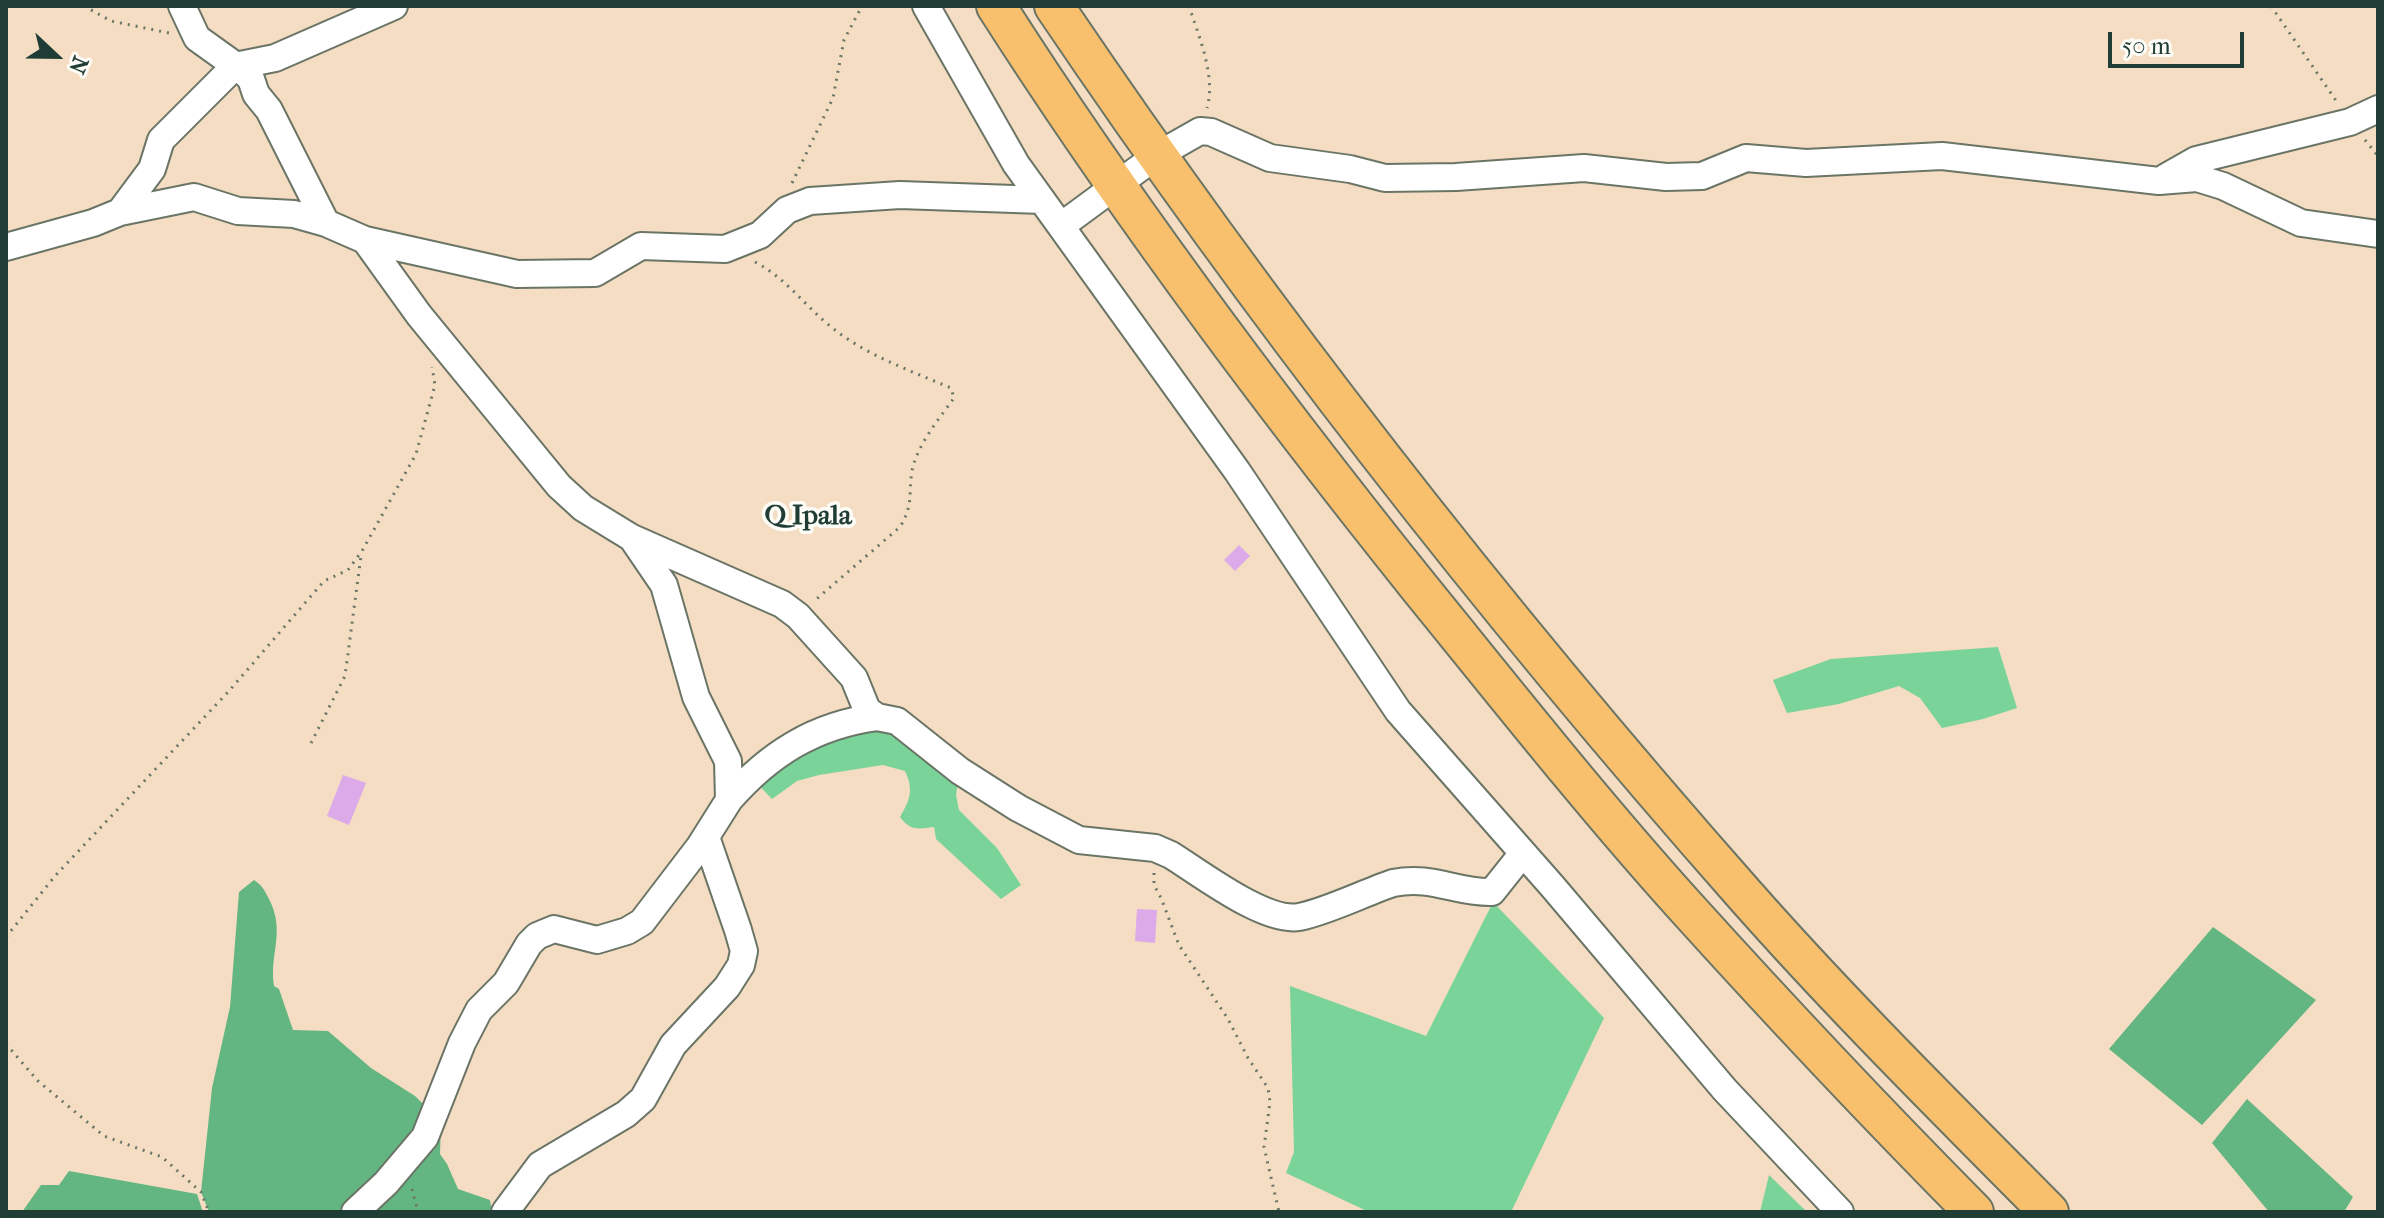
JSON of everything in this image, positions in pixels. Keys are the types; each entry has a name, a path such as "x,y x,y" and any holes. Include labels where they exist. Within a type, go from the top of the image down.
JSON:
{"highway":[{"path":"996,6 1067,117 1301,440 1497,683 1682,902 1874,1111 1974,1212"},
{"path":"1054,6 1156,156 1328,390 1556,675 1746,896 1923,1086 2049,1212"}],"street":[{"path":"182,6 197,38 251,79 256,94 269,110 326,223"},
{"path":"120,212 152,169 161,140 235,66 275,58 394,6"},
{"path":"926,6 1016,164 1237,471 1398,711 1725,1090 1840,1212"},
{"path":"2159,181 2196,160 2350,122 2378,109"},
{"path":"1061,226 1156,156 1200,131 1211,132 1270,158 1350,169 1385,178 1456,177 1584,168 1666,177 1702,176 1746,158 1806,163 1942,156 2159,181 2197,178 2223,186 2301,223 2378,234"},
{"path":"6,247 93,223 120,212 194,197 238,211 294,214 326,223 365,240 517,274 595,273 641,246 725,249 760,235 787,210 810,201 900,195 1042,200"},
{"path":"365,240 419,315 559,486 583,508 632,538 782,604 798,616 854,678 867,710 877,717"},
{"path":"632,538 664,585 696,697 728,761 729,800"},
{"path":"355,1212 386,1183 425,1137 462,1043 479,1010 506,983 537,936 554,929 597,940 627,931 642,922 706,837 729,800 750,776 775,755 846,721 877,717 897,721 960,771 1018,808 1079,840 1155,848 1261,911 1280,916 1298,917 1407,880 1425,880 1477,892 1492,892 1523,853"},
{"path":"505,1212 540,1165 626,1114 643,1099 673,1045 727,987 741,965 744,951 706,837"}],"path":[{"path":"84,6 111,21 197,38"},
{"path":"787,210 786,201 796,171 833,98 844,40 862,6"},
{"path":"1189,6 1205,57 1209,98 1200,131"},
{"path":"2271,6 2350,122 2378,156"},
{"path":"725,249 783,278 830,326 867,351 951,388 954,398 930,432 912,469 909,510 900,527 798,616"},
{"path":"6,937 55,876 229,691 324,581 348,570 362,551 416,454 435,385 430,358"},
{"path":"311,743 345,676 362,551"},
{"path":"1155,848 1154,885 1179,945 1228,1019 1268,1088 1270,1102 1264,1147 1279,1212"},
{"path":"6,1044 38,1081 104,1136 162,1157 201,1192 209,1212"}],"green space":[{"path":"1998,647 2017,708 1942,728 1920,698 1899,686 1839,704 1787,713 1773,680 1831,659"},
{"path":"877,717 960,771 956,795 959,810 997,848 1021,885 1001,899 936,839 934,827 915,828 907,825 900,817 910,789 905,771 883,765 819,775 797,781 772,799 750,776"},
{"path":"254,880 263,888 274,911 277,933 274,986 279,989 293,1030 328,1031 371,1068 415,1096 441,1122 440,1154 458,1189 490,1200 492,1212 209,1212 201,1192 212,1088 230,1007 239,892"},
{"path":"1493,902 1604,1018 1511,1212 1369,1212 1286,1173 1294,1152 1290,986 1426,1036"},
{"path":"2213,927 2316,1000 2202,1125 2109,1049"},
{"path":"2247,1099 2353,1197 2344,1212 2269,1212 2212,1143"},
{"path":"69,1171 197,1194 203,1212 22,1212 41,1185 59,1185"},
{"path":"1769,1175 1807,1212 1760,1212"}],"building":[{"path":"1239,545 1250,556 1235,571 1224,560"},
{"path":"343,775 366,783 349,825 327,816"},
{"path":"1137,909 1157,910 1155,943 1135,941"}],"district":[{"name":"Q Ipala","path":"808,517"}]}
